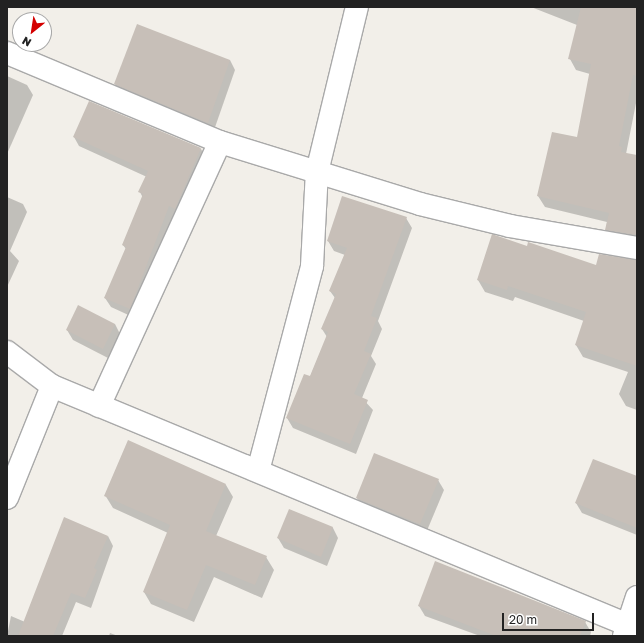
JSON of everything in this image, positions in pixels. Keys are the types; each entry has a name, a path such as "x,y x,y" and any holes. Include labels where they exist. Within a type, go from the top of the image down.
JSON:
{"street":[{"path":"258,471 312,266 316,172 357,7"},
{"path":"7,53 220,142 316,172 420,204 510,226 637,248"},
{"path":"99,406 220,142"},
{"path":"7,352 52,386 258,471 626,630 637,597"},
{"path":"7,498 52,386"}],"building":[{"path":"581,7 637,7 637,76 633,75 619,146 622,147 621,152 637,155 637,235 605,230 609,213 537,196 552,132 577,137 591,64 568,59"},
{"path":"137,24 230,60 208,123 114,84"},
{"path":"89,101 201,148 175,209 169,206 130,309 104,298 126,247 122,245 143,194 138,192 148,171 73,137"},
{"path":"342,196 407,217 371,316 377,318 364,351 371,354 354,394 368,400 350,444 286,418 304,374 310,376 328,332 321,329 336,294 329,291 347,248 327,241"},
{"path":"492,234 527,246 528,242 596,265 599,254 637,260 637,366 575,345 586,312 508,286 507,290 477,280"},
{"path":"78,305 115,324 103,349 66,330"},
{"path":"128,440 226,484 206,531 267,556 255,585 206,565 187,610 143,592 170,525 104,496"},
{"path":"374,453 439,479 420,524 356,498"},
{"path":"593,459 637,476 637,528 575,503"},
{"path":"289,509 333,527 321,557 277,538"},
{"path":"64,517 108,536 94,568 97,570 85,598 71,593 53,636 18,636"},
{"path":"435,561 586,621 580,636 496,636 418,606"}]}
